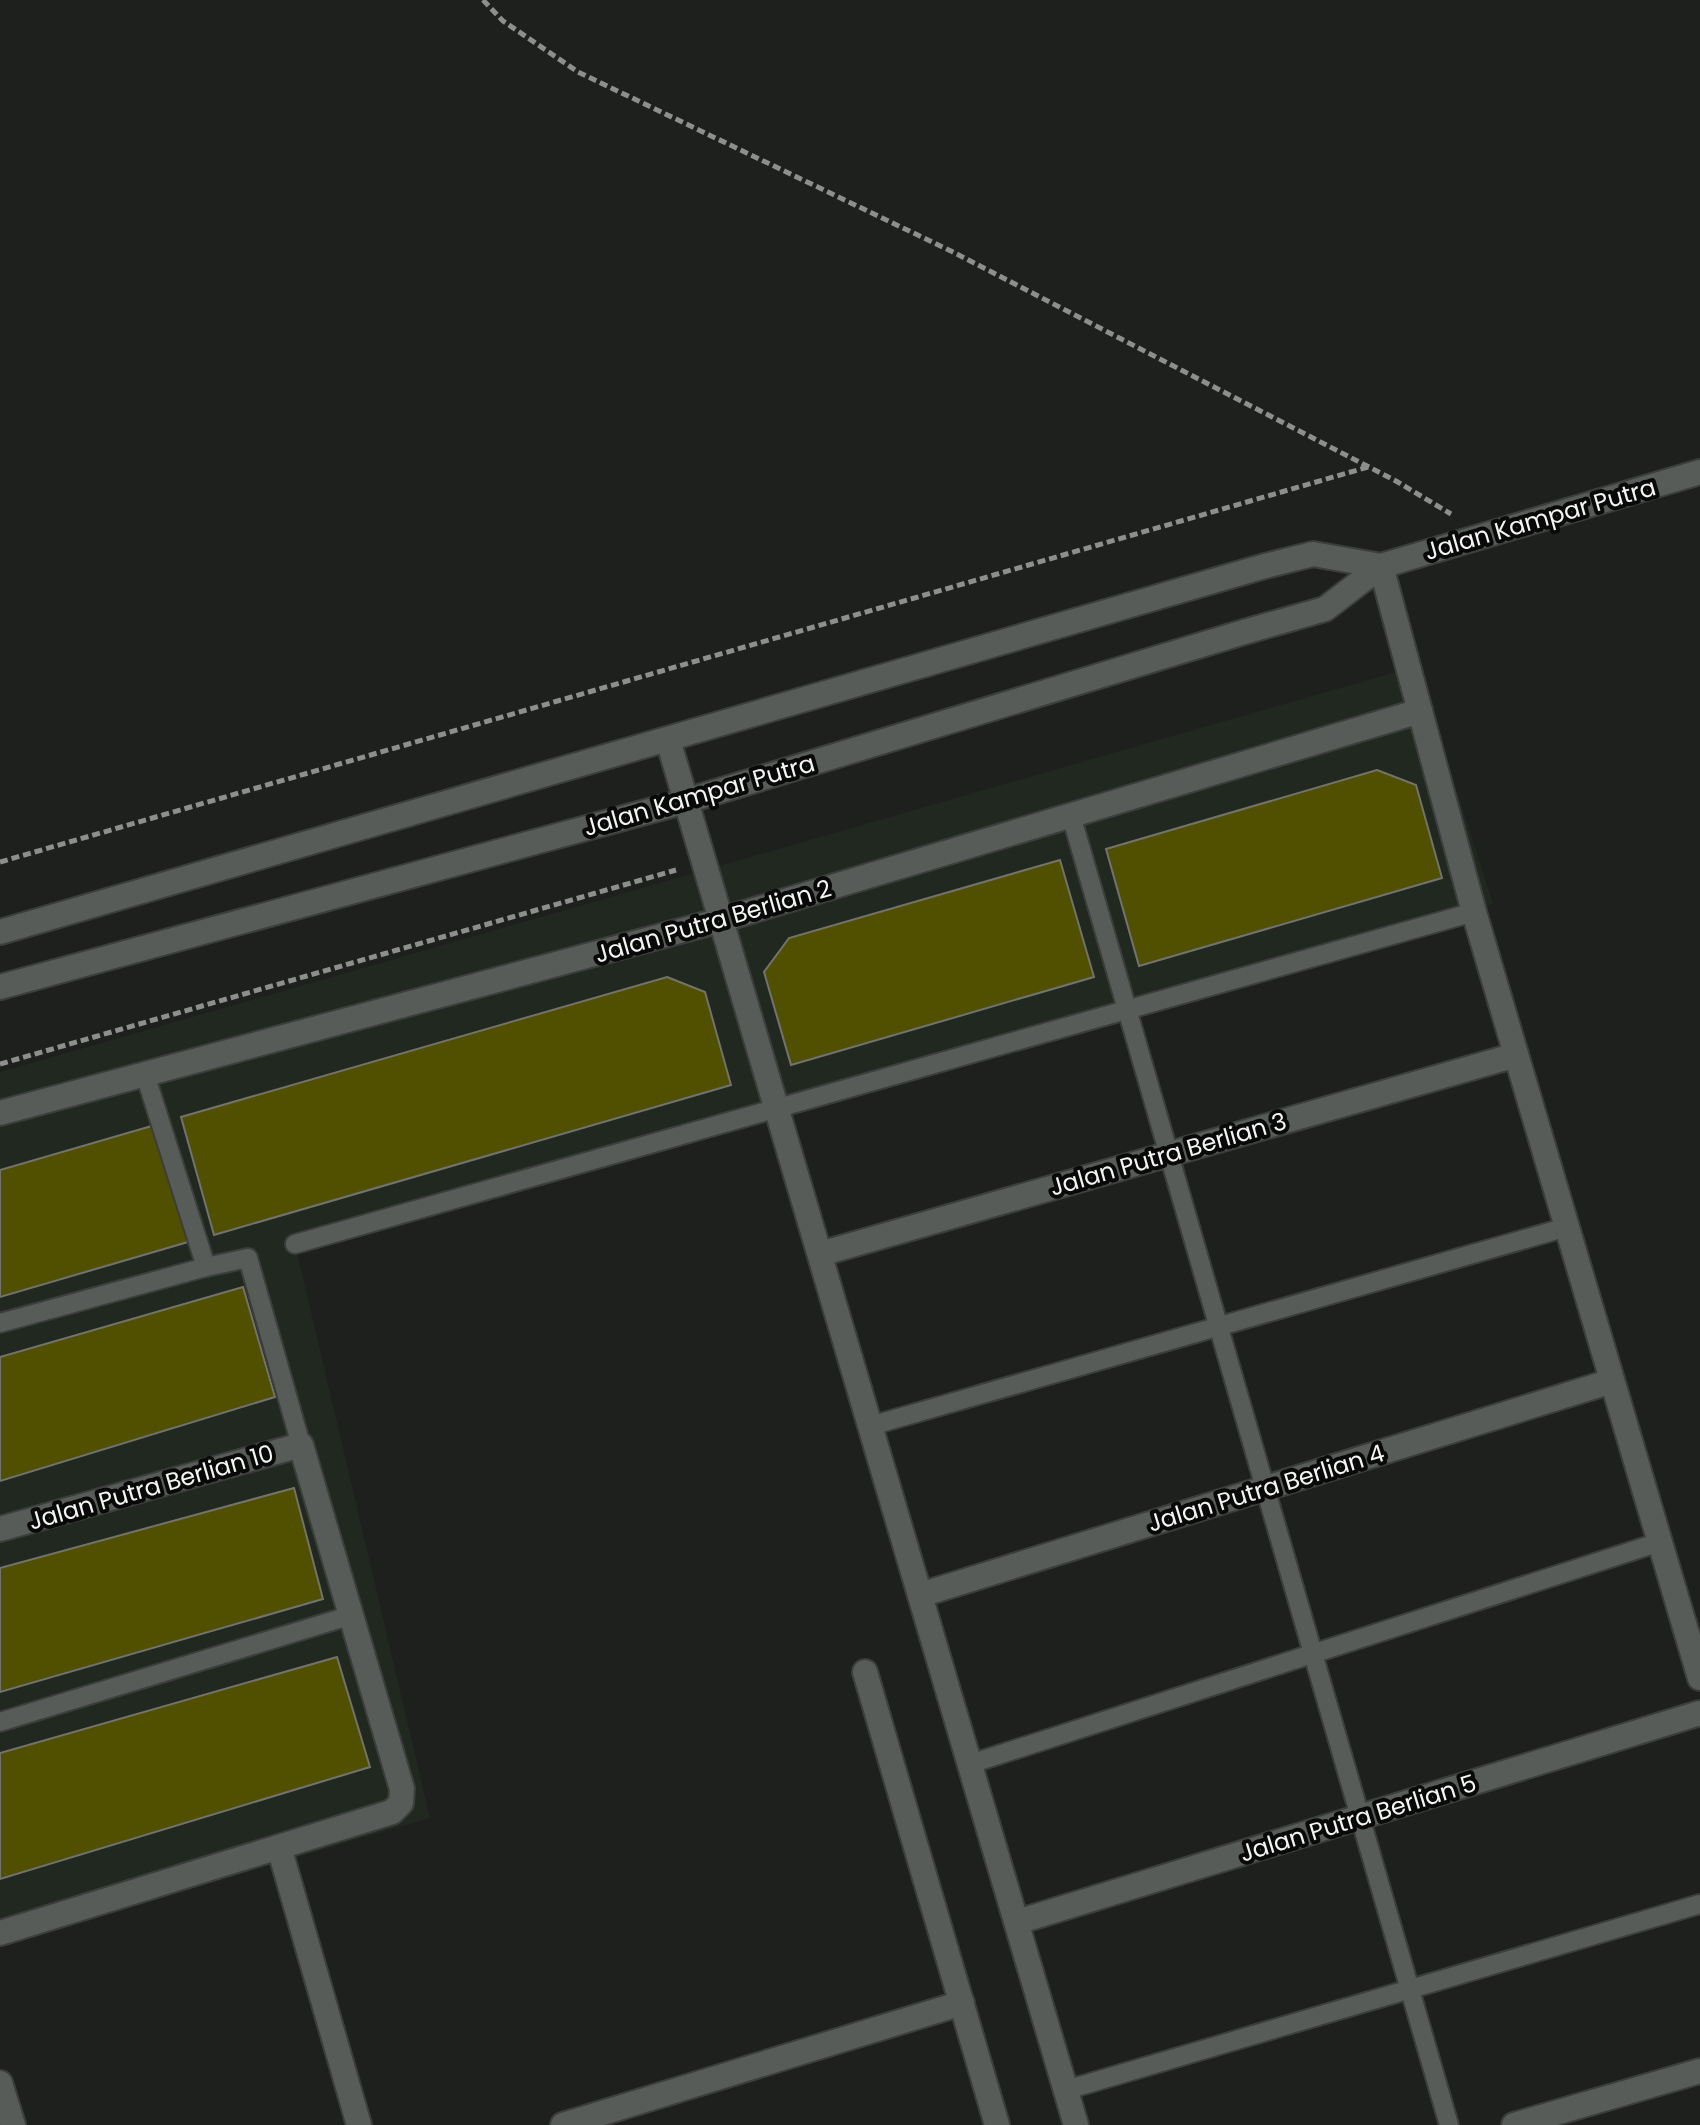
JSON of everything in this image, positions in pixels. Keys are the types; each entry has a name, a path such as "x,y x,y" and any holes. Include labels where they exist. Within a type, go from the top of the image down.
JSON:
{"street":[{"name":"Jalan Kampar Putra","path":"0,987 686,801 1325,609 1381,566 1700,472"},
{"name":"Jalan Kampar Putra","path":"0,932 1289,560 1313,554 1381,566"},
{"path":"1381,566 1474,912 1700,1678"},
{"name":"Jalan Putra Berlian 2","path":"0,1113 721,920 1420,711"},
{"path":"668,740 1076,2125"},
{"name":"Jalan Putra Berlian 3","path":"820,1254 1516,1055"},
{"name":"Jalan Putra Berlian 4","path":"920,1595 1612,1381"},
{"path":"0,1933 392,1812 401,1803 402,1789 301,1445"},
{"name":"Jalan Putra Berlian 10","path":"0,1529 301,1445"},
{"path":"865,1672 997,2125"},
{"name":"Jalan Putra Berlian 5","path":"1017,1922 1700,1713"},
{"path":"279,1847 359,2125"},
{"path":"563,2125 962,2003"},
{"path":"1514,2125 1700,2071"},
{"path":"0,2083 13,2125"}],"lane":[{"path":"1071,815 1449,2125"},
{"path":"295,1244 1474,912"},
{"path":"145,1074 206,1267"},
{"path":"870,1426 1567,1227"},
{"path":"0,1323 248,1258 301,1445"},
{"path":"970,1764 1660,1542"},
{"path":"0,1722 352,1615"},
{"path":"1066,2090 1700,1904"}],"path":[{"path":"483,0 503,21 578,72 951,251 1368,467 1445,508 1476,538"},
{"path":"0,862 1368,467"},
{"path":"0,1064 704,862"}],"shaded area":[{"path":"1417,666 1493,904 297,1252 430,1818 0,1945 0,1072"}],"building":[{"path":"1377,770 1416,785 1442,878 1139,966 1106,849"},
{"path":"1060,860 1094,977 791,1065 764,972 789,938"},
{"path":"667,977 705,992 731,1085 214,1235 181,1117"},
{"path":"155,1125 188,1242 0,1297 0,1170"},
{"path":"243,1287 275,1397 0,1481 0,1357"},
{"path":"294,1488 323,1599 0,1692 0,1568"},
{"path":"337,1657 370,1767 0,1879 0,1753"}]}
